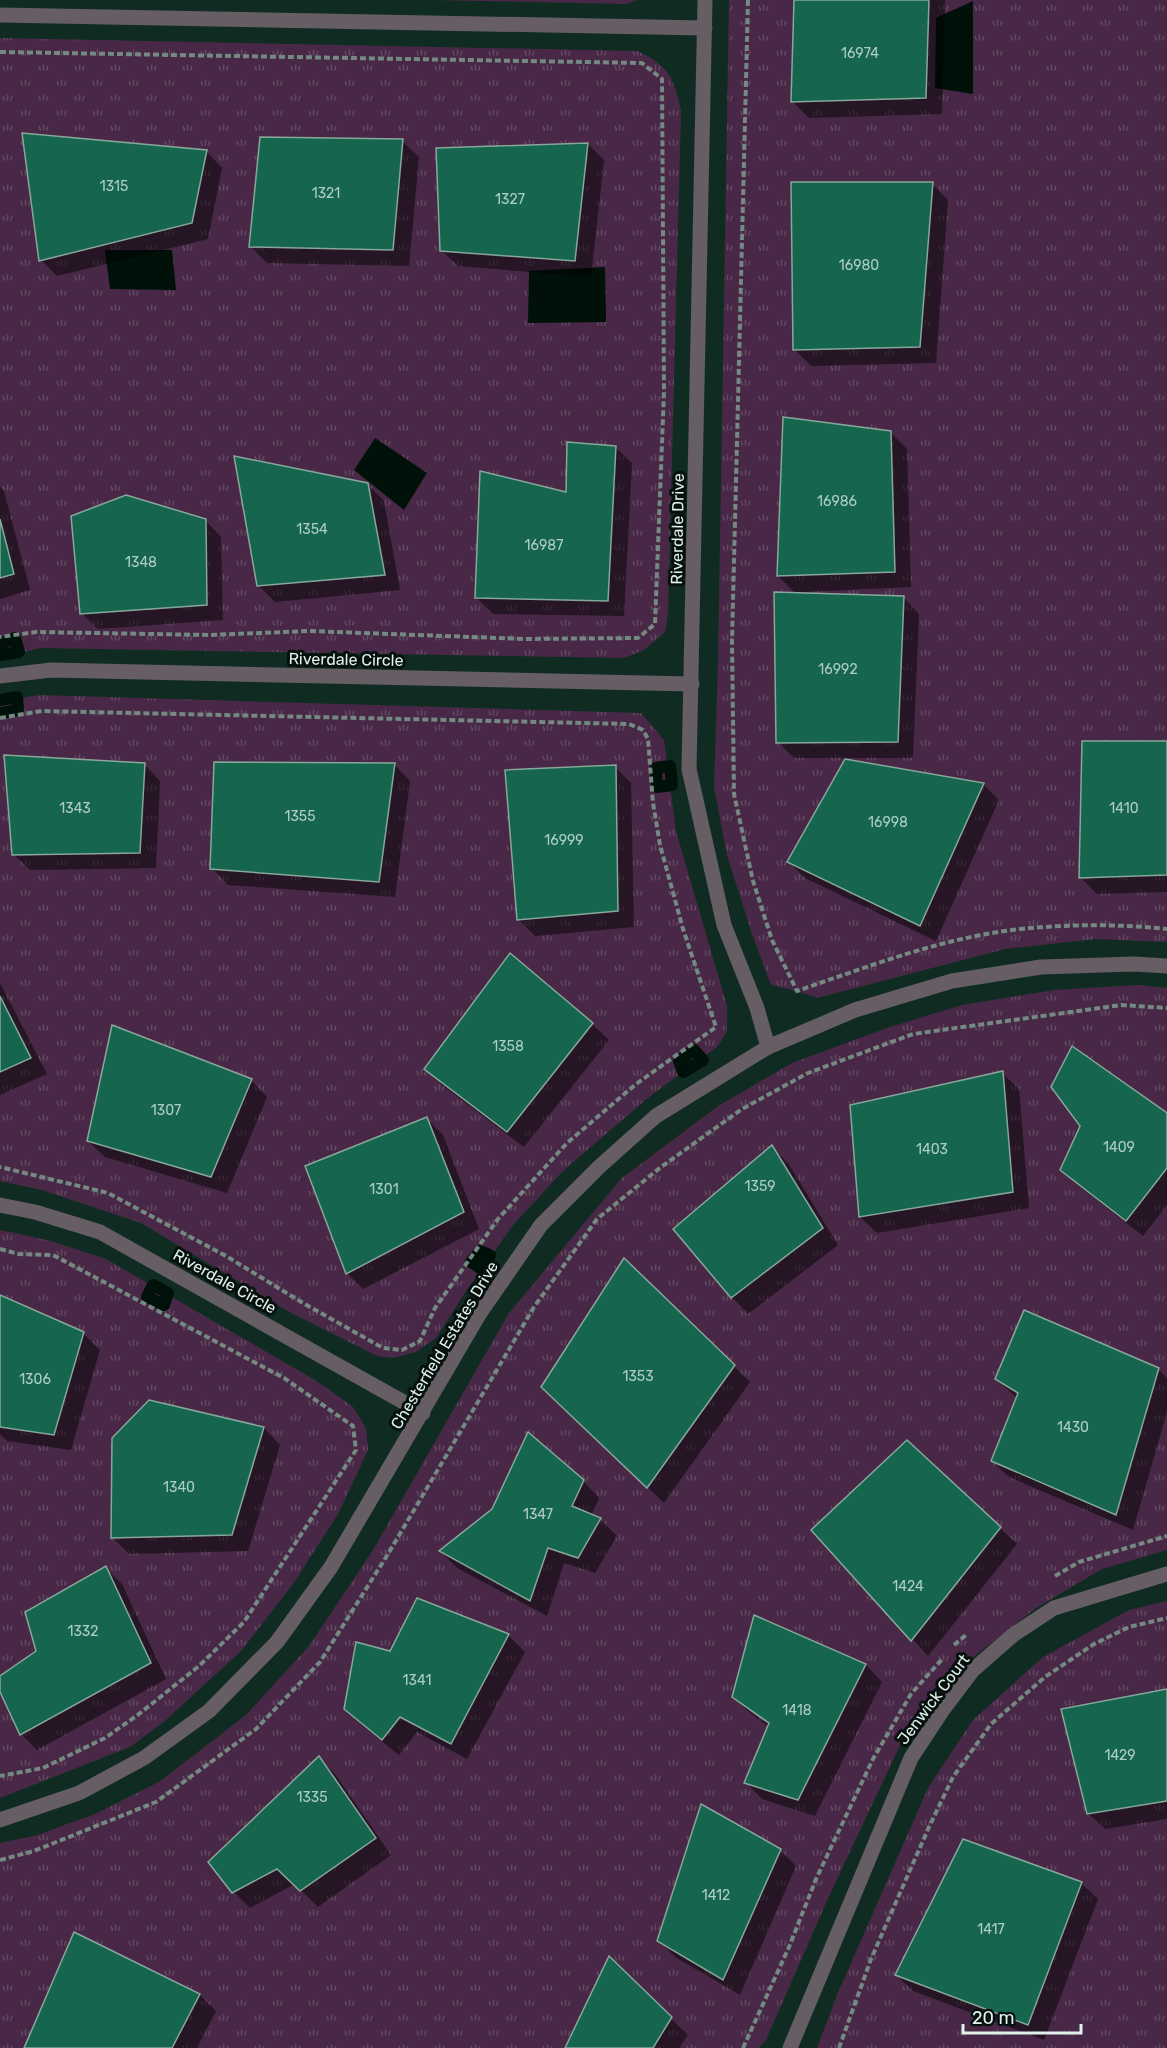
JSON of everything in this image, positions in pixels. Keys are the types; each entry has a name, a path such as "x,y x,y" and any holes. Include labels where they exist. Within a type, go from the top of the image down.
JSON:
{"street":[{"name":"Riverdale Drive","path":"705,0 689,769 724,925 757,1008 768,1047"},
{"path":"0,15 705,28"},
{"name":"Riverdale Circle","path":"0,676 51,670 692,684"},
{"name":"Chesterfield Estates Drive","path":"0,1820 79,1793 144,1758 209,1711 277,1642 331,1567 480,1313 541,1225 599,1167 656,1116 768,1047 855,1010 952,981 1041,967 1134,964 1167,966"},
{"name":"Riverdale Circle","path":"0,1205 35,1212 100,1232 423,1413"},
{"name":"Jenwick Court","path":"790,2048 911,1758 973,1670 1013,1635 1054,1608 1167,1574"}],"path":[{"path":"747,0 733,596 734,794 753,881 771,940 797,991 892,958 967,938 1020,929 1121,925 1167,929"},
{"path":"0,52 642,63 662,79 664,391 655,624 638,638 525,639 309,631 210,634 36,632 0,637"},
{"path":"0,718 42,711 161,713 629,724 643,730 648,739 652,803 660,845 683,929 716,1027 636,1084 567,1143 498,1219 435,1308 420,1341 402,1350 383,1348 226,1256 108,1193 0,1167"},
{"path":"0,1860 34,1851 156,1802 256,1729 320,1662 388,1554 534,1307 597,1219 661,1167 742,1109 808,1073 913,1034 1121,1005 1167,1008"},
{"path":"0,1249 19,1254 53,1255 284,1378 353,1426 356,1450 244,1622 199,1666 105,1738 43,1768 0,1776"},
{"path":"839,2048 871,1959 929,1827 953,1777 991,1724 1045,1677 1094,1644 1129,1627 1167,1618"}],"green space":[{"path":"431,0 637,0 627,4"},
{"path":"729,0 1167,0 1167,942 1096,939 1005,949 817,998 771,985 727,855 714,787"},
{"path":"0,38 638,51 664,68 672,81 681,110 668,614 665,632 644,650 624,658 40,648 0,658"},
{"path":"40,695 641,713 664,740 676,831 727,1006 727,1032 717,1047 649,1097 563,1171 513,1225 436,1338 416,1352 392,1358 377,1356 291,1313 141,1223 42,1190 0,1181 0,701"},
{"path":"1138,985 1167,988 1167,1550 1102,1569 1036,1608 937,1685 912,1720 830,1894 766,2040 758,2048 0,2048 0,1843 38,1835 97,1813 159,1782 246,1715 309,1646 373,1550 509,1313 622,1178 718,1106 792,1063 887,1028 962,1005 1054,990"},
{"path":"0,1230 51,1241 106,1259 315,1380 353,1407 366,1428 368,1450 338,1514 293,1584 241,1651 166,1720 130,1747 0,1798"},
{"path":"1167,1601 1167,2048 817,2048 837,1995 928,1788 973,1720 1043,1657 1129,1610"}],"shaded area":[{"path":"973,1 973,94 935,88 936,18"},
{"path":"105,250 172,250 176,290 110,289"},
{"path":"605,267 606,322 528,323 529,271"},
{"path":"375,438 427,473 404,510 354,470"}],"building":[{"path":"794,0 929,0 926,98 791,102"},
{"path":"22,133 207,150 192,223 39,261"},
{"path":"260,137 403,139 393,250 249,247"},
{"path":"588,143 575,261 440,251 436,148"},
{"path":"791,182 933,182 920,347 793,350"},
{"path":"783,417 891,431 895,572 777,576"},
{"path":"567,442 616,446 608,601 475,598 480,471 566,492"},
{"path":"234,456 368,483 385,575 257,586"},
{"path":"126,495 206,519 207,605 80,614 71,516"},
{"path":"0,519 14,574 0,578"},
{"path":"774,592 904,596 898,742 776,743"},
{"path":"1082,741 1167,741 1167,875 1079,878"},
{"path":"4,755 145,763 140,853 12,855"},
{"path":"845,759 984,783 920,926 787,862"},
{"path":"214,762 395,763 379,882 210,869"},
{"path":"616,765 618,911 517,920 505,770"},
{"path":"510,953 593,1023 507,1132 424,1069"},
{"path":"0,996 31,1058 0,1072"},
{"path":"112,1025 252,1079 211,1177 87,1141"},
{"path":"1072,1046 1167,1113 1167,1168 1126,1221 1060,1170 1080,1126 1051,1087"},
{"path":"1003,1071 1013,1192 859,1217 850,1105"},
{"path":"427,1117 464,1212 346,1274 305,1166"},
{"path":"772,1145 823,1228 731,1298 673,1229"},
{"path":"624,1258 735,1365 647,1488 541,1387"},
{"path":"0,1295 84,1332 54,1435 0,1427"},
{"path":"1024,1310 1159,1368 1116,1515 991,1461 1018,1393 995,1379"},
{"path":"149,1400 264,1427 232,1535 111,1538 112,1438"},
{"path":"528,1432 584,1480 572,1506 601,1518 578,1558 548,1548 530,1601 439,1551 492,1509"},
{"path":"907,1440 1001,1527 911,1641 811,1530"},
{"path":"106,1566 151,1663 20,1735 0,1692 0,1676 36,1651 25,1612"},
{"path":"417,1598 509,1634 451,1744 400,1717 382,1740 344,1709 356,1642 390,1651"},
{"path":"754,1615 866,1664 798,1800 744,1783 769,1723 732,1697"},
{"path":"1167,1689 1167,1801 1087,1814 1061,1709"},
{"path":"319,1756 376,1838 300,1891 277,1869 232,1893 208,1862"},
{"path":"701,1804 781,1849 723,1980 657,1941"},
{"path":"963,1839 1082,1882 1028,2025 895,1975"},
{"path":"74,1932 200,1994 172,2048 24,2048"},
{"path":"609,1956 672,2017 653,2048 565,2048"}],"waterway":[{"path":"0,644 15,638 19,652 0,655"},
{"path":"0,700 17,697 18,710 0,713"},
{"path":"670,766 672,785 657,787 656,768 670,766"},
{"path":"694,1050 703,1060 683,1072 679,1061 694,1050"},
{"path":"480,1251 490,1255 480,1268 471,1262 480,1251"},
{"path":"153,1285 168,1293 164,1305 147,1297 153,1285"}]}
